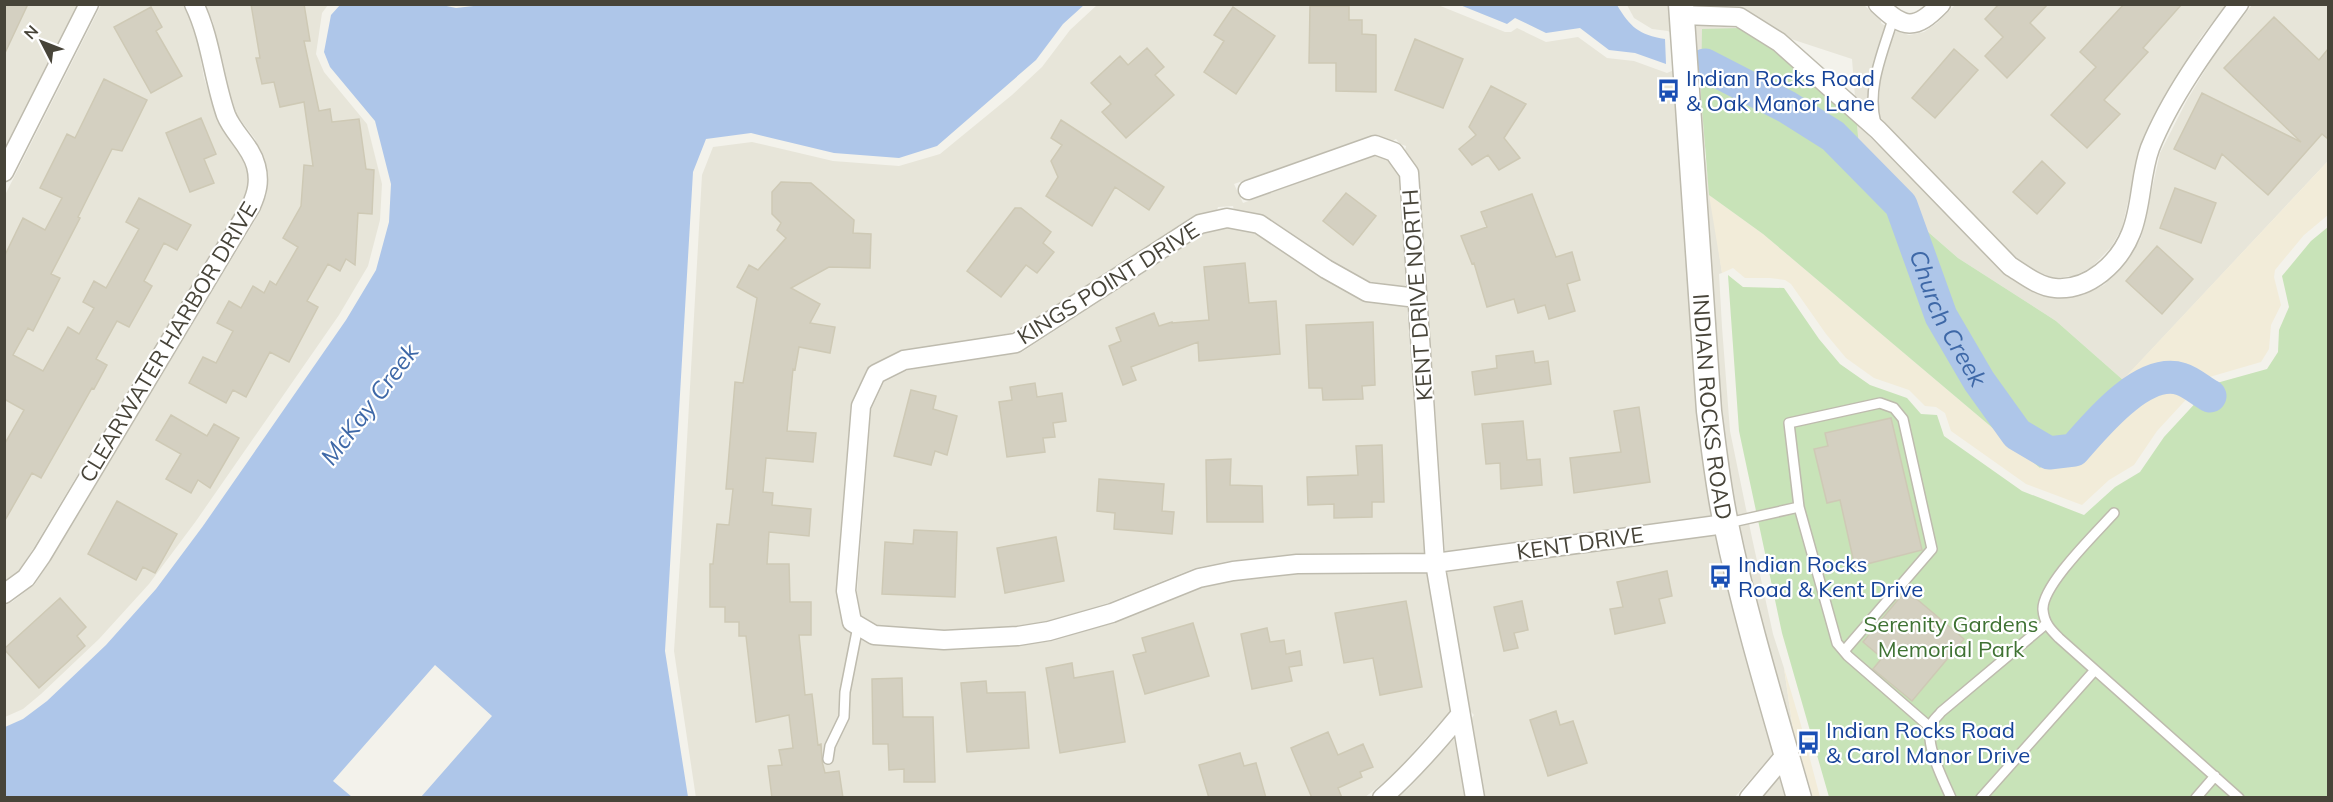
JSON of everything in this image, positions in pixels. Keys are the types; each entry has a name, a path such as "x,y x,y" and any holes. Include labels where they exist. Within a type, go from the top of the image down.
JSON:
{"street":[{"path":"4,172 89,4"},
{"name":"CLEARWATER HARBOR DRIVE","path":"4,594 26,578 42,555 251,206 258,189 256,166 246,142 227,118 214,78 204,26 194,4"},
{"path":"1878,4 1893,19 1906,25 1918,24 1941,4"},
{"path":"1682,10 1739,16 1779,42 1878,130 2010,266 2034,281 2054,288 2078,286 2099,276 2120,254 2132,232 2150,149 2210,42 2239,4"},
{"name":"INDIAN ROCKS ROAD","path":"1682,10 1709,411 1725,524 1799,798"},
{"name":"KENT DRIVE NORTH","path":"1248,190 1375,145 1394,152 1409,173 1436,563 1475,798"},
{"name":"KINGS POINT DRIVE","path":"858,626 852,622 846,591 861,406 876,374 904,360 1016,343 1200,224 1227,218 1259,224 1326,269 1367,292 1417,298"},
{"name":"KENT DRIVE","path":"1436,563 1725,524"},
{"path":"858,626 874,635 944,640 1018,636 1049,632 1091,619 1199,578 1233,571 1296,564 1436,563"},
{"path":"1382,798 1408,774 1460,715"},
{"path":"1749,798 1786,754"}],"lane":[{"path":"1878,130 1872,109 1875,77 1893,19"},
{"path":"1844,651 1932,549 1903,419 1894,408 1880,403 1789,423 1799,507 1837,643 1844,651 1931,728"},
{"path":"1725,524 1799,507"},
{"path":"2114,513 2054,581 2045,595 2042,609 2046,624 2239,798"},
{"path":"1951,798 1933,755 1929,736 1932,723 1941,712 2046,624"},
{"path":"828,759 830,746 844,717 847,679 858,626"},
{"path":"1981,798 2096,670"},
{"path":"2196,798 2215,776"}],"shaded area":[{"path":"5,5 78,5 5,149"},
{"path":"101,5 183,5 195,27 204,78 218,120 237,146 247,167 248,186 242,201 33,549 19,571 5,581 5,195"},
{"path":"205,5 328,5 322,13 316,54 324,72 367,124 382,184 380,220 368,266 339,315 196,521 149,584 99,639 41,694 23,709 5,717 5,605 35,584 50,561 260,212 267,193 266,167 255,139 236,114 224,76 213,22"},
{"path":"1097,5 1438,5 1505,32 1511,32 1517,28 1546,42 1578,37 1607,58 1634,61 1667,73 1674,70 1714,515 1445,552 1419,173 1405,151 1406,146 1400,144 1396,139 1392,141 1370,136 1234,184 1243,203 1376,155 1388,160 1399,175 1406,287 1370,282 1331,261 1264,216 1234,210 1233,206 1218,207 1217,210 1194,216 1077,293 1011,333 901,351 871,365 851,404 836,589 842,622 848,630 870,643 945,650 983,649 1053,641 1116,622 1203,587 1235,580 1298,573 1427,573 1450,711 1393,775 1364,798 696,798 674,651 702,175 713,147 752,142 833,161 899,166 940,154 1012,95 1042,67 1070,30"},
{"path":"1627,5 1671,5 1672,34 1668,31 1652,29 1634,18"},
{"path":"1691,5 1864,5 1881,23 1895,32 1909,35 1924,32 1955,5 2226,5 2201,37 2169,90 2141,145 2122,228 2111,247 2092,267 2074,276 2054,278 2016,259 1885,124 1855,97 1852,59 1788,38 1744,8"},
{"path":"2252,5 2328,5 2328,161 2123,380 2056,321 1958,258 1904,211 1860,159 1857,124 2005,274 2031,290 2051,297 2083,295 2104,285 2127,261 2141,238 2160,153 2187,100 2218,49"},
{"path":"1693,25 1740,28 1704,150 1722,273 1719,274 1730,431 1773,634 1784,668 1793,730 1800,753 1795,749 1735,523 1719,411"},
{"path":"2328,161 2328,215 2304,235 2275,270 2274,277 2281,305 2271,325 2269,349 2261,362 2206,378 2157,431 2134,465 2109,480 2082,505 2026,484 1951,431 1945,413 1936,407 1925,406 1909,390 1874,378 1846,358 1791,284 1785,280 1745,278 1733,268 1722,273 1709,195 1763,234 2040,468"},
{"path":"1228,228 1256,233 1321,277 1363,300 1407,307 1425,553 1295,554 1229,561 1195,568 1108,603 1046,622 1016,626 943,631 876,625 861,616 857,592 871,410 884,382 908,370 1022,352 1205,233"},
{"path":"1718,534 1776,750 1735,797 1485,797 1471,719 1474,715 1470,711 1447,572"},
{"path":"1784,668 1820,797 1813,797 1793,730"},
{"path":"1454,739 1465,797 1398,797 1408,789"},
{"path":"1782,775 1789,797 1763,797"}],"green space":[{"path":"1740,28 1774,50 1857,124 1860,159 1904,211 1958,258 2056,321 2123,380 2040,468 1763,234 1709,195 1701,96 1702,29"},
{"name":"Serenity Gardens Memorial Park","path":"2328,227 2328,797 1829,797 1782,633 1739,431 1728,275 1743,287 1784,288 1819,339 1840,364 1870,385 1907,398 1921,414 1937,415 1944,436 2022,491 2084,515 2115,487 2140,472 2164,437 2213,384 2267,369 2278,352 2279,330 2289,307 2282,276 2311,241"}],"water":[{"name":"McKay Creek","path":"437,4 456,8 491,4 1084,5 1063,24 1036,60 937,146 899,158 834,153 751,133 706,139 693,172 665,651 688,797 421,797 492,716 435,665 333,781 352,797 5,797 5,727 23,719 47,701 106,645 156,589 203,526 346,320 376,270 389,222 391,184 375,121 330,67 324,52 331,15 340,5"},
{"path":"1460,5 1617,5 1636,29 1665,39 1666,64 1635,53 1609,50 1580,28 1546,33 1515,18 1507,24"}],"building":[{"path":"4,4 28,4 4,55"},
{"path":"251,4 304,4 310,41 304,41 319,111 330,109 332,122 359,119 366,169 374,170 372,214 358,213 355,265 346,259 340,271 328,264 307,301 318,307 289,362 270,352 246,397 233,390 226,403 189,383 203,357 216,363 233,331 217,323 229,301 241,308 253,286 264,293 270,281 276,285 298,247 283,238 301,206 304,165 313,166 304,102 280,107 274,82 262,84 256,58 260,58"},
{"path":"1999,4 2048,4 2030,23 2045,38 2007,78 1985,56 2003,37 1985,19"},
{"path":"2124,4 2182,4 2143,48 2148,52 2104,100 2120,114 2087,148 2051,115 2096,67 2080,52"},
{"path":"1310,6 1349,6 1349,20 1362,20 1362,34 1376,35 1376,92 1336,91 1336,63 1309,63"},
{"path":"151,7 162,27 156,31 182,76 151,93 114,27"},
{"path":"1233,7 1275,36 1236,94 1204,72 1224,41 1214,35"},
{"path":"2274,17 2319,60 2328,49 2328,139 2322,134 2268,195 2222,154 2215,169 2174,149 2202,93 2301,142 2224,68"},
{"path":"1415,39 1463,59 1443,108 1395,90"},
{"path":"1147,48 1164,67 1155,75 1174,95 1126,138 1102,112 1111,104 1091,83 1120,56 1128,65"},
{"path":"1954,49 1978,70 1935,118 1912,98"},
{"path":"104,79 147,100 122,151 112,149 51,274 60,278 33,331 28,328 13,355 43,371 68,327 79,334 94,308 83,302 94,281 106,288 139,229 126,222 139,198 191,225 177,250 164,243 144,281 152,286 129,327 117,321 96,359 107,365 94,389 92,388 41,478 32,473 4,522 4,445 24,410 4,399 4,257 23,218 45,230 62,198 40,188 67,134 75,138"},
{"path":"1491,86 1526,104 1504,138 1520,158 1499,170 1488,155 1472,165 1459,149 1476,135 1469,127"},
{"path":"201,118 216,154 204,159 214,183 190,192 166,133"},
{"path":"1061,120 1164,187 1149,210 1115,187 1092,226 1046,196 1058,177 1051,161 1062,145 1051,138"},
{"path":"2042,161 2065,183 2037,214 2013,192"},
{"path":"781,182 811,183 854,220 853,233 871,234 870,268 829,267 791,288 820,304 810,323 835,327 830,353 799,347 795,370 793,369 787,431 816,433 813,462 766,458 763,492 773,493 772,505 811,509 809,536 769,532 767,564 789,564 790,602 811,602 811,635 799,635 805,695 812,694 818,745 821,744 825,773 839,771 843,798 772,798 768,766 782,765 779,750 793,748 789,715 756,722 746,636 739,636 739,622 725,622 725,607 710,607 710,564 713,564 717,524 729,525 733,489 726,489 735,382 743,383 757,298 737,287 749,265 758,270 786,238 777,230 781,223 772,214 772,192"},
{"path":"2175,188 2216,203 2201,243 2160,228"},
{"path":"1346,193 1376,216 1353,245 1323,221"},
{"path":"1532,194 1556,257 1572,252 1580,280 1567,284 1575,311 1549,319 1545,305 1518,313 1514,299 1487,307 1474,263 1472,264 1461,236 1487,227 1481,212"},
{"path":"1015,208 1021,208 1051,232 1043,243 1054,252 1037,273 1026,265 1001,297 967,271"},
{"path":"2157,246 2193,279 2162,314 2126,281"},
{"path":"1245,263 1249,303 1276,301 1280,354 1199,361 1198,342 1131,367 1136,380 1123,385 1109,346 1121,341 1116,328 1154,313 1159,326 1172,322 1209,320 1204,267"},
{"path":"1373,322 1375,385 1362,386 1363,399 1323,400 1322,388 1309,388 1306,325"},
{"path":"1533,351 1535,363 1548,361 1551,384 1475,395 1472,372 1497,368 1496,356"},
{"path":"1035,383 1037,397 1062,393 1066,421 1053,423 1055,437 1043,438 1045,452 1007,457 999,402 1012,400 1010,387"},
{"path":"911,390 936,396 933,409 957,416 947,455 935,451 931,465 894,456"},
{"path":"1639,407 1650,482 1574,493 1570,458 1621,452 1614,411"},
{"path":"171,415 207,436 214,424 239,438 210,488 198,480 191,493 166,479 181,454 156,440"},
{"path":"1891,418 1922,550 1855,567 1840,500 1827,503 1814,449 1828,446 1825,433"},
{"path":"1523,421 1527,460 1540,459 1542,485 1501,489 1500,463 1486,464 1482,424"},
{"path":"1382,445 1384,502 1372,502 1372,517 1334,518 1334,504 1308,505 1307,477 1358,475 1356,446"},
{"path":"1231,459 1230,485 1262,486 1263,522 1207,522 1206,460"},
{"path":"1099,479 1164,484 1162,511 1174,512 1172,534 1114,529 1115,513 1097,511"},
{"path":"117,501 177,534 155,573 143,567 136,580 88,554"},
{"path":"914,530 957,532 955,597 882,594 885,542 913,544"},
{"path":"1056,537 1064,581 1005,593 997,548"},
{"path":"1667,571 1672,596 1659,599 1665,623 1615,634 1610,609 1623,607 1617,582"},
{"path":"1906,590 1964,639 1912,701 1873,669 1882,658 1863,642"},
{"path":"60,598 86,627 77,636 85,646 39,688 4,649"},
{"path":"1406,601 1422,687 1380,695 1373,658 1344,663 1335,613"},
{"path":"1522,601 1528,630 1514,633 1518,648 1504,651 1494,607"},
{"path":"1193,623 1209,676 1145,694 1133,655 1146,652 1142,638"},
{"path":"1267,628 1270,642 1284,640 1286,654 1300,651 1302,665 1289,667 1292,681 1252,689 1241,634"},
{"path":"1072,663 1074,678 1113,671 1125,742 1060,753 1046,668"},
{"path":"902,678 903,717 933,717 935,782 904,782 904,769 889,770 888,744 873,744 872,679"},
{"path":"986,681 987,693 1025,692 1029,748 967,752 961,683"},
{"path":"1556,711 1560,725 1573,721 1587,763 1548,776 1530,720"},
{"path":"1328,732 1338,755 1363,744 1373,767 1360,772 1362,777 1338,788 1342,798 1312,798 1291,748"},
{"path":"1240,753 1244,766 1256,763 1266,798 1209,798 1199,765"}],"waterway":[{"name":"Church Creek","path":"1705,65 1787,107 1833,136 1901,205 1941,316 1979,381 2017,434 2049,453 2074,450 2108,413 2136,390 2151,382 2166,378 2181,379 2210,396"}],"place":[{"name":"Indian Rocks Road & Oak Manor Lane","path":"1668,91"},
{"name":"Indian Rocks Road & Kent Drive","path":"1720,577"},
{"name":"Indian Rocks Road & Carol Manor Drive","path":"1808,743"}]}
